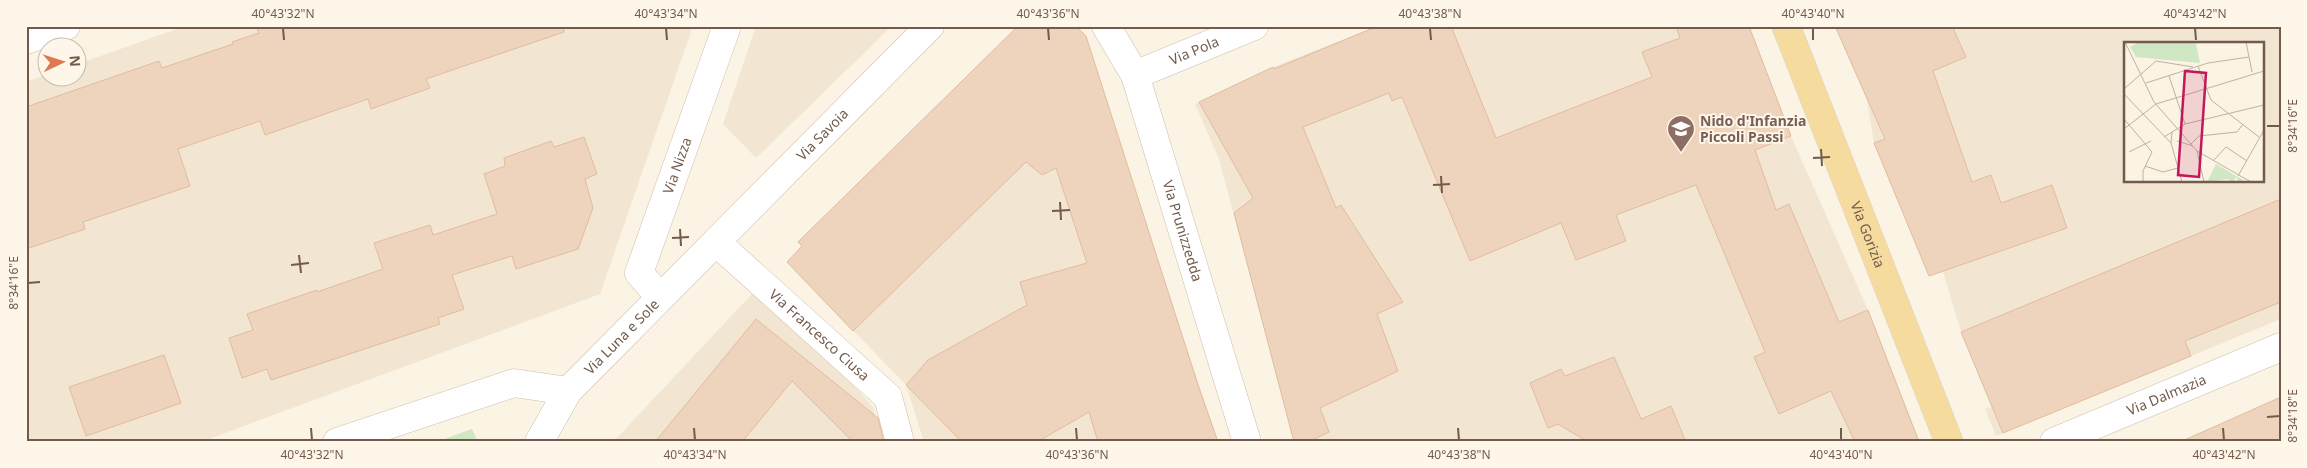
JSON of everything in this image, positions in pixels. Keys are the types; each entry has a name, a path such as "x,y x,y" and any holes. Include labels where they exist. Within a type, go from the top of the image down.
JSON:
{"main road":[{"name":"Via Gorizia","path":"1786,26 1950,442"}],"street":[{"path":"26,40 66,26"},
{"name":"Via Nizza","path":"660,297 639,273 727,26"},
{"name":"Via Savoia","path":"716,242 930,26"},
{"name":"Via Prunizzedda","path":"1106,26 1135,75 1247,442"},
{"name":"Via Pola","path":"1135,75 1254,26"},
{"name":"Via Luna e Sole","path":"539,442 568,391 716,242"},
{"name":"Via Francesco Ciusa","path":"716,242 888,397 900,442"},
{"name":"Via Dalmazia","path":"2054,442 2281,347"},
{"path":"338,442 514,383 568,391"}],"shaded area":[{"path":"185,26 693,26 600,294 201,442 26,442 26,82 38,77 38,88 88,88 88,60"},
{"path":"756,26 892,26 756,158 723,124"},
{"path":"1018,26 1076,26 1082,32 1218,442 924,442 906,385 787,262 802,246 798,242"},
{"path":"1378,26 1746,26 1754,38 1791,136 1868,310 1920,442 1294,442 1219,159 1195,104 1273,67"},
{"path":"1835,26 2281,26 2281,319 1996,436 1985,409 1992,407 1961,332 1943,272 1929,276 1874,143 1867,100"},
{"path":"752,294 855,387 873,407 882,442 613,442"}],"green space":[{"path":"472,429 478,442 436,442"}],"building":[{"path":"256,26 563,26 564,32 426,79 430,88 371,109 368,99 265,135 260,121 178,149 190,186 83,222 85,229 26,249 26,107 81,88 88,88 88,86 159,61 162,68 233,44 232,42 259,33"},
{"path":"1018,26 1076,26 1086,36 1218,442 1098,442 1089,412 1037,442 962,442 906,385 928,360 1027,305 1020,282 1087,263 1056,168 1042,175 1026,162 853,331 787,262 802,246 798,242"},
{"path":"1378,26 1451,26 1496,138 1652,77 1642,52 1680,38 1676,26 1749,26 1791,136 1755,150 1776,210 1789,204 1839,322 1868,310 1919,442 1855,442 1831,391 1779,414 1754,357 1765,352 1696,185 1616,215 1626,241 1576,260 1561,223 1470,261 1402,97 1392,101 1389,93 1303,127 1336,208 1341,205 1403,302 1377,314 1398,371 1320,408 1329,432 1308,442 1294,442 1234,213 1253,198 1199,102 1273,67 1274,69"},
{"path":"1835,26 1952,26 1966,57 1933,71 1972,182 1991,175 2001,203 2052,185 2067,228 1929,276 1874,143 1885,139"},
{"path":"584,137 597,174 585,179 593,208 578,249 516,269 512,256 452,275 464,309 438,318 440,324 271,380 267,369 242,378 229,338 253,330 247,314 383,269 374,243 430,225 433,235 497,214 484,174 505,166 504,158 551,141 554,147"},
{"path":"2281,199 2281,302 2185,341 2191,356 2003,433 1961,332"},
{"path":"756,319 878,418 884,442 853,442 792,381 742,442 655,442"},
{"path":"164,355 181,403 86,436 69,387"},
{"path":"1614,357 1641,419 1671,406 1686,442 1588,442 1558,424 1548,428 1530,383 1561,369 1565,376"},
{"path":"2281,397 2281,442 2180,442"}],"place":[{"name":"Nido d'Infanzia Piccoli Passi","path":"1681,153"}]}
